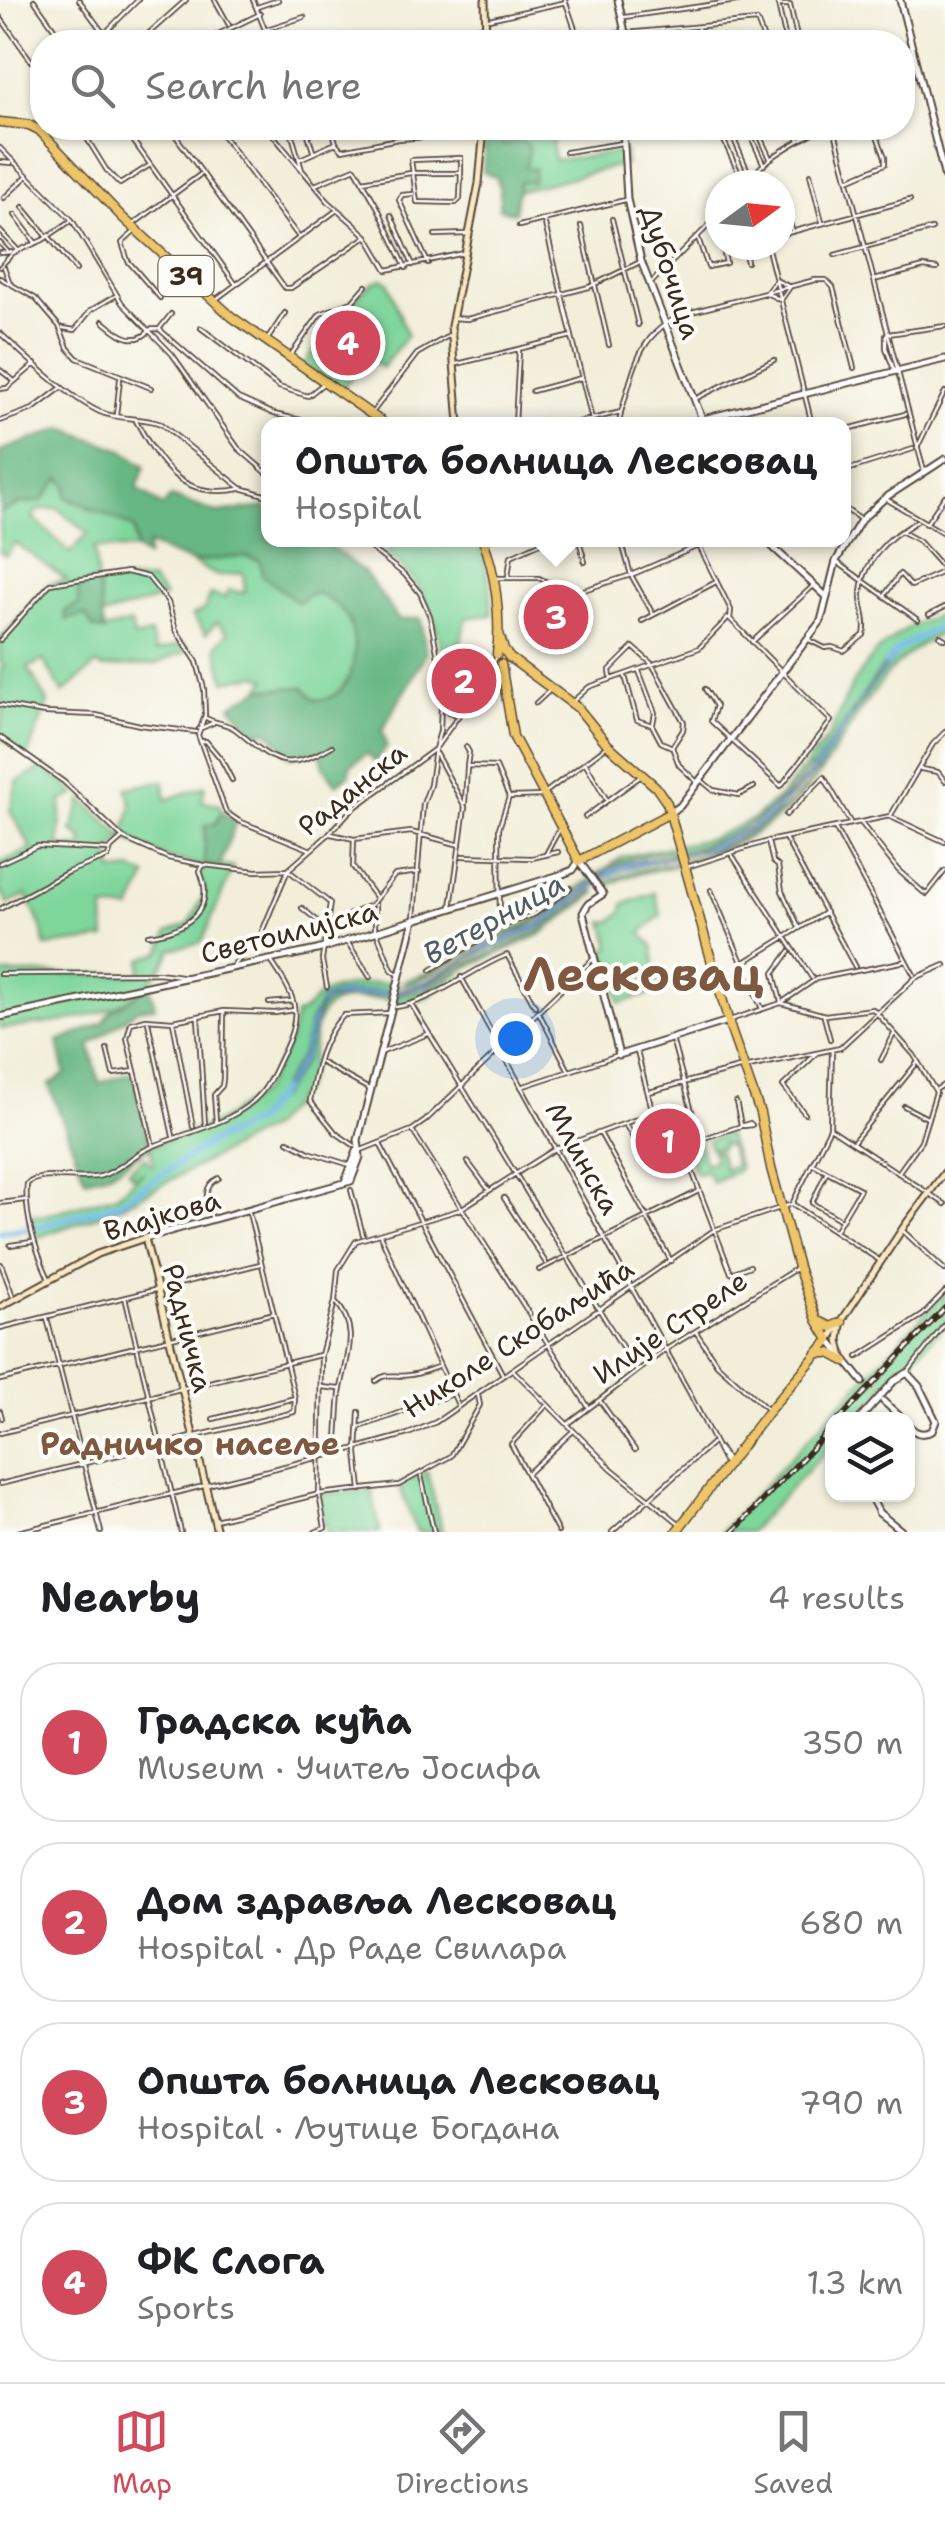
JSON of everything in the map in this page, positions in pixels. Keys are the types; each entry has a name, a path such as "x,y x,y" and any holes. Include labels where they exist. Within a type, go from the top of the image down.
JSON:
{"main road":[{"path":"486,0 486,30"},
{"name":"39","path":"0,122 30,125"},
{"name":"39","path":"52,140 134,228 214,302 376,417"},
{"path":"458,417 452,318 470,234 483,140"},
{"path":"485,547 493,579 499,661 512,736 578,860 670,813"},
{"path":"499,661 572,702 608,745 663,796 741,1068 762,1120 781,1208 817,1320 821,1341 817,1353"},
{"path":"679,1528 768,1410 829,1340 945,1172"},
{"name":"Влајкова","path":"0,1307 97,1254 145,1238"},
{"name":"Радничка","path":"145,1238 217,1532"},
{"path":"817,1320 829,1327 842,1322"},
{"path":"817,1320 829,1340"},
{"path":"842,1322 839,1340 844,1360"},
{"path":"817,1353 830,1353 844,1360"}],"street":[{"path":"34,0 55,30"},
{"path":"79,0 101,30"},
{"path":"128,0 132,6"},
{"path":"108,30 138,0"},
{"path":"152,30 186,0"},
{"path":"215,0 230,26"},
{"path":"253,0 266,30 304,17"},
{"path":"257,7 278,0"},
{"path":"618,0 625,30"},
{"path":"623,17 744,0"},
{"path":"900,0 906,30"},
{"path":"449,30 566,1 576,30"},
{"path":"784,30 778,3 790,4 795,30"},
{"path":"223,30 260,14"},
{"path":"0,17 30,59"},
{"path":"674,30 759,21 762,30"},
{"path":"915,74 945,178"},
{"path":"88,140 120,184 150,164"},
{"path":"133,140 235,283"},
{"path":"179,140 282,285 289,288 367,236"},
{"path":"226,140 299,238"},
{"path":"277,140 314,186 367,236 387,270 466,252"},
{"path":"294,140 303,172"},
{"path":"310,140 313,152"},
{"path":"300,159 336,142 342,150 393,140"},
{"path":"724,140 738,170"},
{"path":"735,140 748,170"},
{"path":"752,140 764,166"},
{"path":"762,140 771,160"},
{"path":"758,170 799,140"},
{"path":"837,140 886,334 886,348 924,473"},
{"path":"847,180 884,164 879,140"},
{"path":"566,152 624,143"},
{"name":"Дубочица","path":"624,143 627,199 641,261 702,417"},
{"path":"0,148 72,220 116,295 172,354 232,440 261,467"},
{"path":"413,158 462,158 459,202 420,203 414,194 411,173 413,158"},
{"path":"0,162 13,162"},
{"path":"314,186 353,167 378,208 406,268"},
{"path":"362,180 411,173 461,173"},
{"path":"160,298 125,256 122,242 172,195 203,174"},
{"path":"810,174 822,224"},
{"path":"4,198 28,175"},
{"path":"414,194 399,198 428,262"},
{"path":"519,226 627,199"},
{"path":"795,231 910,200"},
{"path":"23,207 76,270"},
{"path":"214,302 339,210"},
{"path":"15,215 36,244"},
{"path":"391,215 414,266"},
{"path":"612,219 638,325"},
{"path":"0,253 36,244 72,220"},
{"path":"544,220 592,417"},
{"path":"581,226 609,346"},
{"path":"650,284 705,229"},
{"path":"836,255 932,229"},
{"path":"0,231 13,252"},
{"path":"435,235 470,234"},
{"path":"697,237 707,266 726,263 725,260"},
{"path":"0,243 13,252"},
{"path":"10,284 2,266 13,252"},
{"path":"771,260 810,417"},
{"path":"452,318 467,319 563,294 596,284 641,261"},
{"path":"872,281 924,267 937,269"},
{"path":"0,278 30,293 59,326 73,354 120,378 151,388"},
{"path":"776,280 790,287"},
{"path":"766,294 776,280"},
{"path":"620,417 641,350 664,323 684,314 820,280 832,284 854,368"},
{"path":"290,357 320,314 352,302 366,286"},
{"path":"780,300 790,287"},
{"path":"766,294 780,300"},
{"path":"59,326 75,330 91,310 116,295"},
{"path":"266,341 285,313"},
{"path":"103,321 128,338 140,338 159,329 171,314"},
{"path":"886,334 945,326"},
{"path":"200,328 281,388 308,396 325,382"},
{"path":"159,329 228,392 284,417"},
{"path":"0,333 62,387 99,412 152,420 166,427 241,488 261,495"},
{"path":"372,414 417,354 452,335"},
{"path":"453,365 573,336"},
{"path":"515,417 519,350"},
{"path":"722,417 945,359"},
{"path":"694,400 774,360"},
{"path":"0,389 36,363"},
{"path":"0,370 14,380"},
{"path":"116,417 120,378"},
{"path":"532,390 582,378"},
{"path":"0,421 34,408 62,387"},
{"path":"851,469 921,444 945,392"},
{"path":"607,417 621,412"},
{"path":"851,428 907,414"},
{"path":"136,420 161,460 182,480 207,492 241,488"},
{"path":"851,536 861,520 885,498 945,458"},
{"path":"926,524 945,496"},
{"path":"885,498 945,534"},
{"path":"851,513 861,520"},
{"path":"806,638 825,648 832,646 843,651 864,635 866,621 860,595 863,582 881,547 919,520"},
{"path":"884,598 900,574 911,586 945,571 919,540 901,531"},
{"name":"Раданска","path":"234,967 258,941 288,870 330,834 350,810 435,751 440,731 442,678 434,626 424,599 412,582 369,547"},
{"path":"508,577 511,556 531,547"},
{"path":"581,547 585,562"},
{"path":"623,547 631,575 654,614"},
{"path":"493,579 539,578 571,594 631,575 696,547"},
{"path":"572,702 584,690 698,648 730,617 732,610 698,547"},
{"path":"773,547 827,597"},
{"path":"670,813 680,806 820,621 836,561 845,547"},
{"path":"836,561 918,620"},
{"path":"0,640 50,584 127,572 142,574 168,602 176,630 196,662 204,689 205,717 198,731 226,812 309,849"},
{"path":"642,621 717,582"},
{"path":"752,642 813,586"},
{"path":"930,615 945,607"},
{"path":"705,689 716,706 711,721 781,786 831,718 730,617"},
{"path":"940,636 945,640"},
{"path":"612,679 610,670 633,647 652,664 684,722 672,747"},
{"path":"364,1237 348,1185 414,920 424,804 435,751 499,661"},
{"path":"638,669 656,716 652,725"},
{"path":"624,674 637,720 652,725 661,742 672,747 680,768 713,790 739,796 754,787"},
{"path":"442,678 448,712 459,715"},
{"path":"536,703 552,688"},
{"path":"0,705 44,714 96,715 140,725 198,731 215,723"},
{"path":"205,717 232,728 257,751 280,762 318,754 332,746"},
{"path":"890,816 933,744 945,732"},
{"path":"0,737 64,782 123,838 168,858 204,865 288,870 329,901 323,949 327,987"},
{"path":"200,741 206,741 219,756 232,780"},
{"path":"509,797 544,795 608,745"},
{"path":"451,909 462,846 469,752 466,747"},
{"path":"435,751 464,804"},
{"path":"585,763 607,801"},
{"path":"467,766 496,767 509,797 499,828 500,927"},
{"path":"920,769 938,772 945,781"},
{"path":"585,817 642,775"},
{"path":"786,814 824,777 850,824"},
{"path":"685,865 784,837 890,816 945,842"},
{"path":"860,822 898,870 923,892 928,894 945,871"},
{"path":"545,855 560,826"},
{"path":"834,827 916,978"},
{"path":"330,834 354,839 396,832 422,834 462,846"},
{"path":"784,837 857,969"},
{"path":"0,909 68,872 108,856 123,838"},
{"path":"354,839 353,867 376,900 376,932 399,978"},
{"path":"768,841 784,895 800,928"},
{"path":"0,863 37,846 110,850"},
{"path":"460,856 532,858 558,852"},
{"path":"731,854 813,980"},
{"path":"578,860 602,892 583,913 619,1055"},
{"name":"Светоилијска","path":"0,1017 323,949 570,871 578,860"},
{"path":"148,935 168,933 192,921 205,892 200,870 204,865"},
{"path":"326,926 376,900 395,875 419,872"},
{"path":"431,970 500,927 535,914 570,888"},
{"path":"711,890 762,1010"},
{"path":"302,908 326,926"},
{"path":"742,964 826,912"},
{"path":"348,941 370,977"},
{"path":"781,1003 774,974 792,948"},
{"path":"348,1185 360,1157 357,1149 336,1133 310,1101 319,1061 331,1030 342,1017 426,1000 461,977 509,956 569,1071"},
{"path":"357,1149 412,1130 536,1008 594,958"},
{"path":"49,1279 38,1246 32,1240 27,1184 31,1180 104,1175 153,1146 216,1123 262,1092 294,1029 296,1010 288,984 270,960"},
{"path":"521,1088 781,1003 813,980 906,960"},
{"path":"649,1092 834,1049 916,978 945,965"},
{"path":"0,974 158,973 190,977"},
{"name":"Млинска","path":"461,977 727,1464"},
{"path":"269,1002 294,1001"},
{"path":"781,1003 823,1015 867,1009 878,1014 936,1090"},
{"path":"411,1004 638,1371"},
{"path":"153,1146 128,1031 133,1021 173,1020 224,1011 296,1010"},
{"path":"216,1123 214,1095 222,1086 224,1011"},
{"path":"823,1015 830,1040"},
{"path":"198,1016 206,1126"},
{"path":"148,1020 174,1138"},
{"path":"173,1020 194,1130"},
{"path":"880,1060 895,1032"},
{"path":"380,1054 429,1034"},
{"path":"672,1038 700,1140"},
{"path":"107,1049 114,1074 135,1071"},
{"path":"636,1049 653,1113 681,1146 731,1273 750,1266"},
{"path":"834,1049 830,1128 792,1204 882,1262"},
{"path":"804,1114 784,1086 817,1053"},
{"path":"319,1061 371,1090"},
{"path":"852,1143 918,1062"},
{"path":"898,1173 921,1140 936,1090 945,1084"},
{"path":"681,1146 743,1126 736,1102"},
{"path":"904,1106 929,1118"},
{"path":"316,1532 325,1528 320,1494 321,1354 335,1301 338,1270 356,1242 462,1208 555,1149 653,1113"},
{"path":"625,1122 638,1146 671,1172"},
{"path":"830,1128 945,1204"},
{"path":"412,1130 588,1408"},
{"path":"600,1132 671,1261"},
{"path":"288,1141 351,1166"},
{"path":"380,1144 503,1376"},
{"path":"468,1162 490,1191"},
{"path":"812,1164 860,1190 834,1232"},
{"path":"826,1171 812,1203 842,1221"},
{"path":"212,1222 206,1191 219,1178"},
{"name":"Влајкова","path":"145,1238 348,1185"},
{"path":"539,1270 699,1191"},
{"path":"504,1198 547,1264"},
{"path":"0,1203 26,1200"},
{"name":"Николе Скобаљића","path":"18,1532 415,1432 513,1370 714,1230 792,1204"},
{"path":"0,1484 294,1412 295,1398 248,1212"},
{"path":"902,1230 945,1270"},
{"path":"378,1232 458,1407"},
{"path":"10,1245 32,1240"},
{"path":"0,1328 262,1263"},
{"path":"1,1264 14,1298"},
{"name":"Илије Стреле","path":"568,1424 666,1350 798,1267"},
{"path":"858,1357 923,1314 945,1292"},
{"path":"125,1297 181,1532"},
{"path":"335,1301 350,1324 336,1453"},
{"path":"0,1380 274,1313"},
{"path":"47,1316 100,1532"},
{"path":"866,1412 907,1373 945,1324"},
{"path":"696,1331 717,1364 768,1410"},
{"path":"829,1340 863,1382"},
{"path":"0,1433 321,1354"},
{"path":"376,1381 385,1375 396,1373 405,1377 439,1367"},
{"path":"513,1370 679,1528"},
{"path":"907,1373 919,1386 936,1421 932,1430 915,1431"},
{"path":"320,1387 341,1389"},
{"path":"360,1427 452,1394"},
{"path":"214,1520 320,1494 395,1486 420,1475 451,1456 480,1405 477,1394"},
{"path":"213,1419 295,1398"},
{"path":"599,1400 635,1450"},
{"path":"884,1401 896,1412"},
{"path":"547,1404 511,1442 558,1532"},
{"path":"0,1411 2,1418"},
{"path":"359,1412 361,1490"},
{"path":"527,1474 574,1430"},
{"path":"612,1532 714,1442 727,1464"},
{"path":"722,1452 739,1448"},
{"path":"420,1475 434,1532"},
{"path":"873,1502 881,1516 902,1532"}],"green space":[{"path":"485,140 503,140 503,145 522,140 530,149 525,167 535,169 533,182 519,182 514,213 499,209 496,177 483,172"},
{"path":"522,140 552,140 554,160 625,152 625,164 517,191 519,181 533,181 525,168"},
{"path":"382,279 388,282 407,335 382,368 366,357 340,392 302,366 361,292"},
{"path":"63,428 123,450 145,466 137,488 163,507 171,497 217,513 261,508 261,547 332,547 365,573 399,620 421,618 426,654 382,730 387,746 375,762 367,753 336,784 324,767 320,752 291,757 268,731 254,732 231,706 260,689 304,687 315,700 339,692 351,670 354,644 348,619 331,601 318,593 299,603 262,575 260,561 246,556 192,562 148,545 147,557 136,550 134,529 66,497 67,486 60,478 42,501 19,504 0,513 0,451"},
{"path":"59,477 89,509 110,514 134,529 136,550 94,548 98,583 151,580 165,597 102,616 104,630 131,623 134,638 151,634 155,652 183,644 189,650 157,664 102,668 97,664 63,693 43,660 28,668 48,702 27,757 0,737 4,705 0,699 0,669 4,667 0,661 0,639 50,584 67,580 15,543 6,555 0,552 0,513 19,504 42,501","holes":["57,508 88,533 70,553 33,517 38,510"]},
{"path":"394,547 481,547 490,583 492,615 466,618 461,641 443,657 425,599 409,575 386,553"},
{"path":"246,556 260,561 306,596 318,593 345,615 352,631 354,657 339,692 315,700 304,687 260,689 267,679 257,675 225,681 216,646 228,633 217,622 206,634 192,615 204,610 211,594 225,598 228,590 245,593 243,573 217,576 192,562"},
{"path":"98,581 104,631 93,628 85,615 66,620 65,611 78,605 78,587"},
{"path":"945,612 945,632 918,646 896,665 877,688 826,764 808,788 764,828 708,856 632,876 605,888 603,885 627,874 691,859 753,832 788,805 819,773 810,767 786,795 742,828 709,843 619,863 534,922 479,946 430,974 403,985 404,981 434,971 473,946 530,922 622,857 712,838 753,819 781,796 829,736 852,685 875,653 909,627"},
{"path":"44,767 76,794 62,801 59,847 83,847 83,840 72,831 82,799 123,837 132,806 127,788 164,781 166,800 205,786 202,801 219,804 222,812 204,864 233,867 202,942 172,949 141,991 100,1013 0,1029 0,974 140,974 142,959 161,952 168,933 189,924 205,892 200,871 203,866 168,858 123,838 111,853 114,872 132,870 147,876 131,910 104,909 105,939 45,946 27,895 8,904 0,893 0,863 32,849 10,811 17,782"},
{"path":"222,812 236,821 220,866 204,865 205,825 215,824"},
{"path":"595,891 540,935 467,967 425,998 402,1005 398,999 349,999 333,1003 322,1012 315,1030 311,1069 303,1091 271,1127 114,1210 32,1239 29,1216 117,1195 144,1171 134,1178 128,1171 145,1157 151,1165 154,1163 150,1147 216,1123 262,1092 289,1042 296,1015 321,994 352,985 398,982 396,996 425,991 466,964 539,932"},
{"path":"655,893 661,915 641,933 653,947 658,992 620,1003 605,949 611,947 604,922 611,922 623,911 624,904"},
{"path":"150,986 155,1007 138,1009 90,1045 99,1083 133,1072 150,1147 110,1173 85,1179 49,1085 65,1074 58,1042 103,1023 110,1012"},
{"path":"727,1134 737,1171 712,1182 706,1170 695,1174 686,1146 699,1142 705,1164 715,1160 712,1151 719,1152 724,1169 735,1165 729,1146 722,1143 721,1149 710,1148 708,1140"},
{"path":"945,1292 945,1324 937,1333 863,1412 833,1412"},
{"path":"825,1421 825,1451 749,1532 721,1532"},
{"path":"427,1471 442,1532 417,1532 399,1485"},
{"path":"372,1490 380,1532 327,1532 319,1494"}],"water":[{"path":"890,656 894,659 871,687 817,771 773,815 714,848 624,869 540,928 469,958 426,986 395,994 329,1000 319,1009 305,1060 279,1098 276,1095 301,1056 311,1020 322,999 340,993 403,989 428,981 484,947 538,924 622,864 693,851 751,827 809,774"}],"waterway":[{"name":"Ветерница","path":"887,663 899,649 945,623"},
{"name":"Ветерница","path":"0,1232 38,1227 119,1203 209,1143 255,1122 281,1090"}],"tunnel":[{"path":"863,1382 883,1400"}],"railway":[{"path":"847,1412 945,1308"},
{"path":"733,1532 825,1434"}],"place":[{"name":"ФК Слога","path":"348,343"},
{"name":"Општа болница Лесковац","path":"556,617"},
{"name":"Дом здравља Лесковац","path":"464,681"},
{"name":"Градска кућа","path":"668,1141"}],"district":[{"name":"Лесковац","path":"643,974"},
{"name":"Радничко насеље","path":"190,1444"}]}
